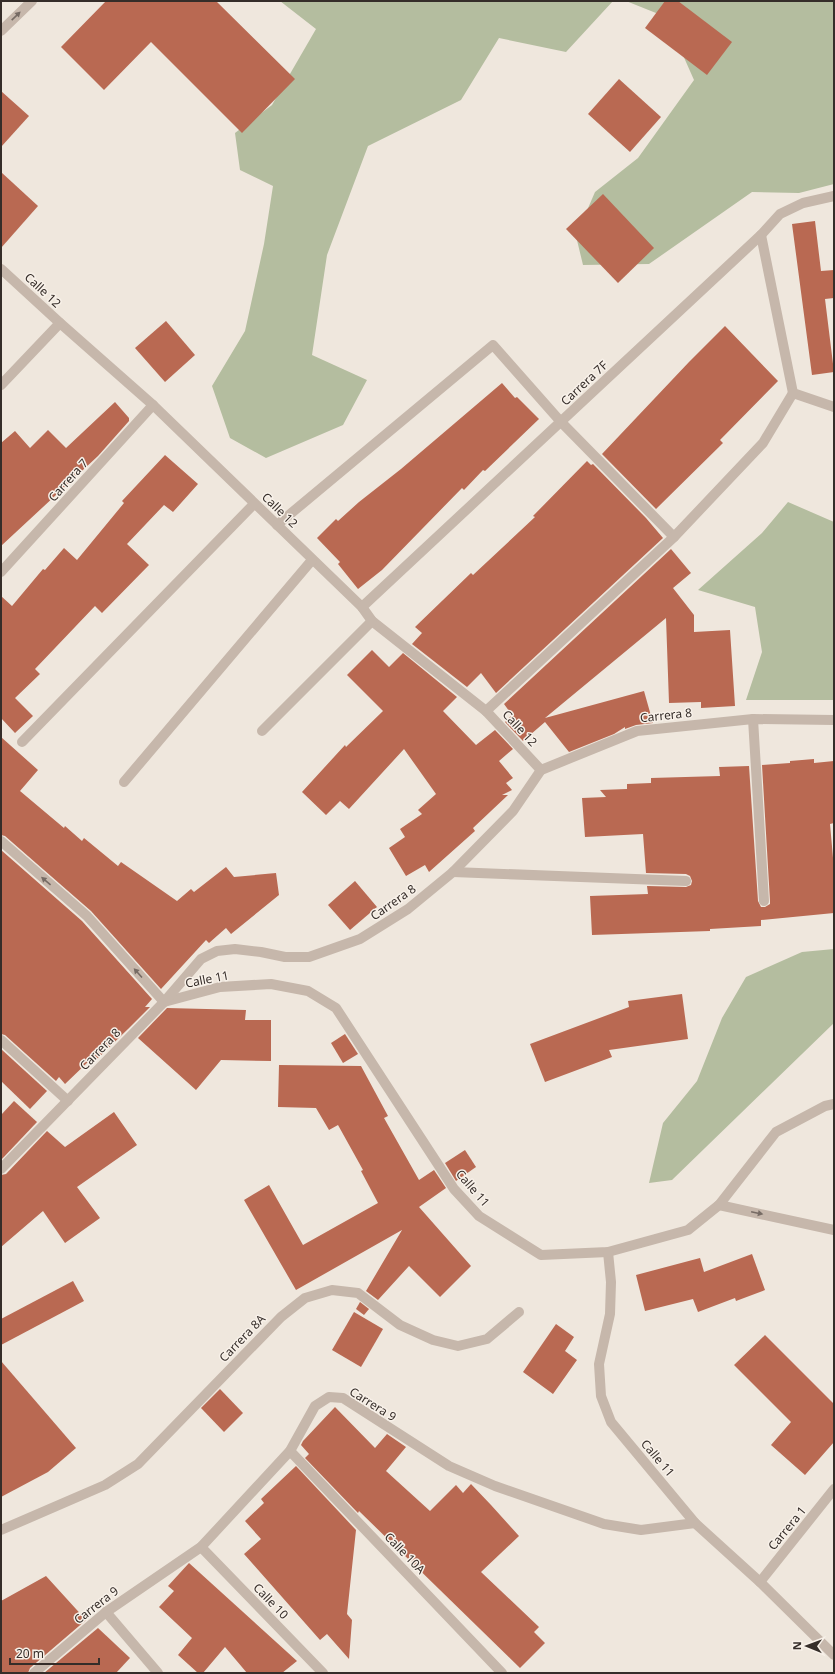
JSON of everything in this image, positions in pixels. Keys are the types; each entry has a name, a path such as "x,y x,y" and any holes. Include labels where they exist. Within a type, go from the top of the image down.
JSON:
{"street":[{"path":"1,30 32,1"},
{"name":"Carrera 7F","path":"362,607 761,234 780,214 803,203 834,196"},
{"path":"486,711 674,537 763,443 793,393 761,234"},
{"name":"Calle 12","path":"1,269 153,405 362,607 372,620 486,711 541,770"},
{"path":"1,386 60,323"},
{"path":"277,525 493,345 561,422 674,537"},
{"path":"793,393 834,407"},
{"name":"Carrera 7","path":"1,572 153,405"},
{"path":"22,742 254,504"},
{"path":"124,782 312,560"},
{"path":"262,731 372,620"},
{"path":"753,719 764,901"},
{"name":"Carrera 8","path":"1,1170 164,1002 202,959 217,951 235,949 285,957 309,957 360,939 408,909 453,872 513,811 541,770 637,731 753,719 834,720"},
{"path":"1,841 87,916 164,1002"},
{"path":"453,872 686,881"},
{"name":"Calle 11","path":"164,1002 220,987 271,984 308,991 336,1008 454,1189 478,1216 541,1255 608,1252 611,1288 610,1314 599,1364 601,1396 611,1422 695,1523 760,1582 834,1655"},
{"path":"1,1040 68,1101"},
{"path":"608,1252 688,1230 719,1204 776,1132 825,1106 834,1104"},
{"path":"719,1204 834,1230"},
{"name":"Carrera 8A","path":"1,1530 105,1485 138,1464 281,1317 305,1298 332,1290 358,1293 400,1325 433,1340 458,1346 487,1339 520,1312"},
{"name":"Carrera 9","path":"34,1673 106,1612 201,1547 290,1451 315,1406 330,1397 343,1398 449,1466 495,1486 604,1524 640,1530 695,1523"},
{"name":"Calle 10A","path":"290,1451 502,1673"},
{"name":"Carrera 1","path":"760,1582 834,1489"},
{"name":"Calle 10","path":"201,1547 323,1673"},
{"path":"106,1612 158,1673"}],"green space":[{"path":"280,1 613,1 566,52 499,38 461,100 368,146 327,255 312,355 367,380 343,425 266,458 230,438 212,386 245,331 264,244 273,186 240,170 235,133 272,105 316,29"},
{"path":"626,1 834,1 834,184 799,193 752,192 649,264 583,265 576,236 595,192 638,158 694,80 666,17"},
{"path":"788,502 834,522 834,700 746,700 762,652 755,607 698,590 762,533"},
{"path":"834,949 834,1023 672,1180 649,1183 663,1123 697,1081 722,1018 746,977 802,952"}],"building":[{"path":"106,1 216,1 295,79 242,133 151,42 104,90 61,47"},
{"path":"665,1 678,1 732,42 707,75 645,28"},
{"path":"619,79 661,117 630,152 588,114"},
{"path":"1,91 29,116 1,147"},
{"path":"1,172 38,206 1,248"},
{"path":"603,194 654,248 618,283 566,229"},
{"path":"815,221 821,271 834,270 834,298 825,299 834,372 812,375 792,224"},
{"path":"166,321 195,355 165,382 135,348"},
{"path":"725,326 778,381 720,440 723,443 656,509 602,454"},
{"path":"502,383 515,398 517,397 539,419 485,471 483,470 464,490 462,488 382,570 358,589 338,564 340,562 317,538 336,519 338,521"},
{"path":"115,402 129,418 129,421 98,456 1,546 1,443 15,431 30,448 48,430 66,448"},
{"path":"165,455 198,484 173,512 164,505 127,544 149,565 102,613 95,606 35,669 40,674 15,698 33,716 15,733 1,718 1,596 12,606 43,569 45,570 64,548 77,560 124,503 122,501"},
{"path":"587,461 591,465 593,464 646,518 663,538 496,693 481,673 467,687 412,644 422,633 415,627 471,573 473,575 535,517 533,516"},
{"path":"671,549 691,573 673,588 694,615 694,632 730,630 735,706 701,708 701,702 669,703 666,618 545,718 644,691 653,723 636,725 625,729 625,727 614,734 569,752 545,722 523,741 505,722 512,715 504,704"},
{"path":"372,650 389,667 403,653 457,697 443,711 476,745 495,730 513,749 499,761 513,778 506,783 512,790 502,795 508,795 473,828 475,831 429,872 425,865 406,876 389,848 405,837 400,829 422,814 418,810 436,794 404,749 349,809 340,801 326,815 302,792 345,745 346,747 383,711 347,675"},
{"path":"1,737 38,770 20,791 82,841 84,838 118,866 121,862 177,901 191,889 194,892 226,867 234,877 276,873 279,895 231,934 226,928 209,943 206,940 161,989 91,911 5,836 1,835"},
{"path":"814,759 814,763 834,761 834,823 830,824 834,869 834,913 761,920 761,926 710,929 710,931 592,935 590,896 648,894 647,886 686,887 691,885 692,881 690,876 686,874 646,873 643,834 585,837 582,798 606,797 600,790 627,789 627,784 651,783 651,778 720,776 719,767 749,766 758,901 761,907 765,907 770,904 770,901 762,765 790,763 790,761"},
{"path":"1,850 82,921 152,999 145,1007 150,1007 128,1029 92,1064 89,1061 65,1084 59,1077 56,1081 5,1035 1,1034"},
{"path":"355,881 377,907 350,930 328,905"},
{"path":"682,994 688,1039 609,1050 612,1057 545,1082 530,1044 629,1007 628,1001"},
{"path":"167,1008 246,1010 245,1020 271,1020 271,1061 221,1060 196,1090 138,1038"},
{"path":"345,1034 358,1054 343,1063 331,1043"},
{"path":"1,1049 47,1091 30,1109 1,1081"},
{"path":"279,1065 361,1066 388,1116 384,1118 419,1180 434,1170 446,1188 419,1207 471,1266 440,1297 409,1266 378,1300 366,1291 402,1230 296,1290 244,1200 269,1185 303,1245 378,1203 361,1171 363,1170 338,1125 329,1130 316,1108 278,1107"},
{"path":"14,1101 37,1122 1,1160 1,1115"},
{"path":"114,1112 137,1145 77,1187 100,1218 65,1243 43,1211 1,1247 1,1175 6,1174 47,1131 65,1147"},
{"path":"465,1150 476,1167 456,1181 445,1163"},
{"path":"752,1254 765,1290 736,1301 735,1298 698,1312 693,1299 645,1311 636,1275 700,1258 704,1272"},
{"path":"73,1281 84,1301 1,1345 1,1319"},
{"path":"360,1302 369,1309 364,1315 356,1309"},
{"path":"354,1312 383,1329 361,1367 332,1350"},
{"path":"556,1324 574,1337 565,1351 577,1360 553,1394 523,1372"},
{"path":"765,1335 834,1404 834,1442 805,1475 771,1445 791,1422 734,1365"},
{"path":"1,1361 76,1448 48,1472 1,1497"},
{"path":"220,1389 243,1413 224,1432 201,1408"},
{"path":"335,1407 375,1448 387,1434 406,1447 386,1471 430,1511 456,1485 463,1493 471,1484 519,1536 481,1572 539,1627 534,1632 545,1643 520,1668 359,1511 358,1513 305,1458 309,1454 301,1445 303,1441"},
{"path":"296,1466 356,1530 347,1614 352,1620 349,1659 327,1634 320,1640 244,1554 261,1539 245,1521 264,1503 261,1499"},
{"path":"189,1563 297,1661 282,1673 247,1673 225,1647 203,1673 198,1673 178,1655 192,1638 159,1607 174,1591 168,1586"},
{"path":"46,1576 86,1620 30,1668 28,1673 1,1673 1,1601"},
{"path":"98,1628 130,1658 116,1673 44,1673"}]}
